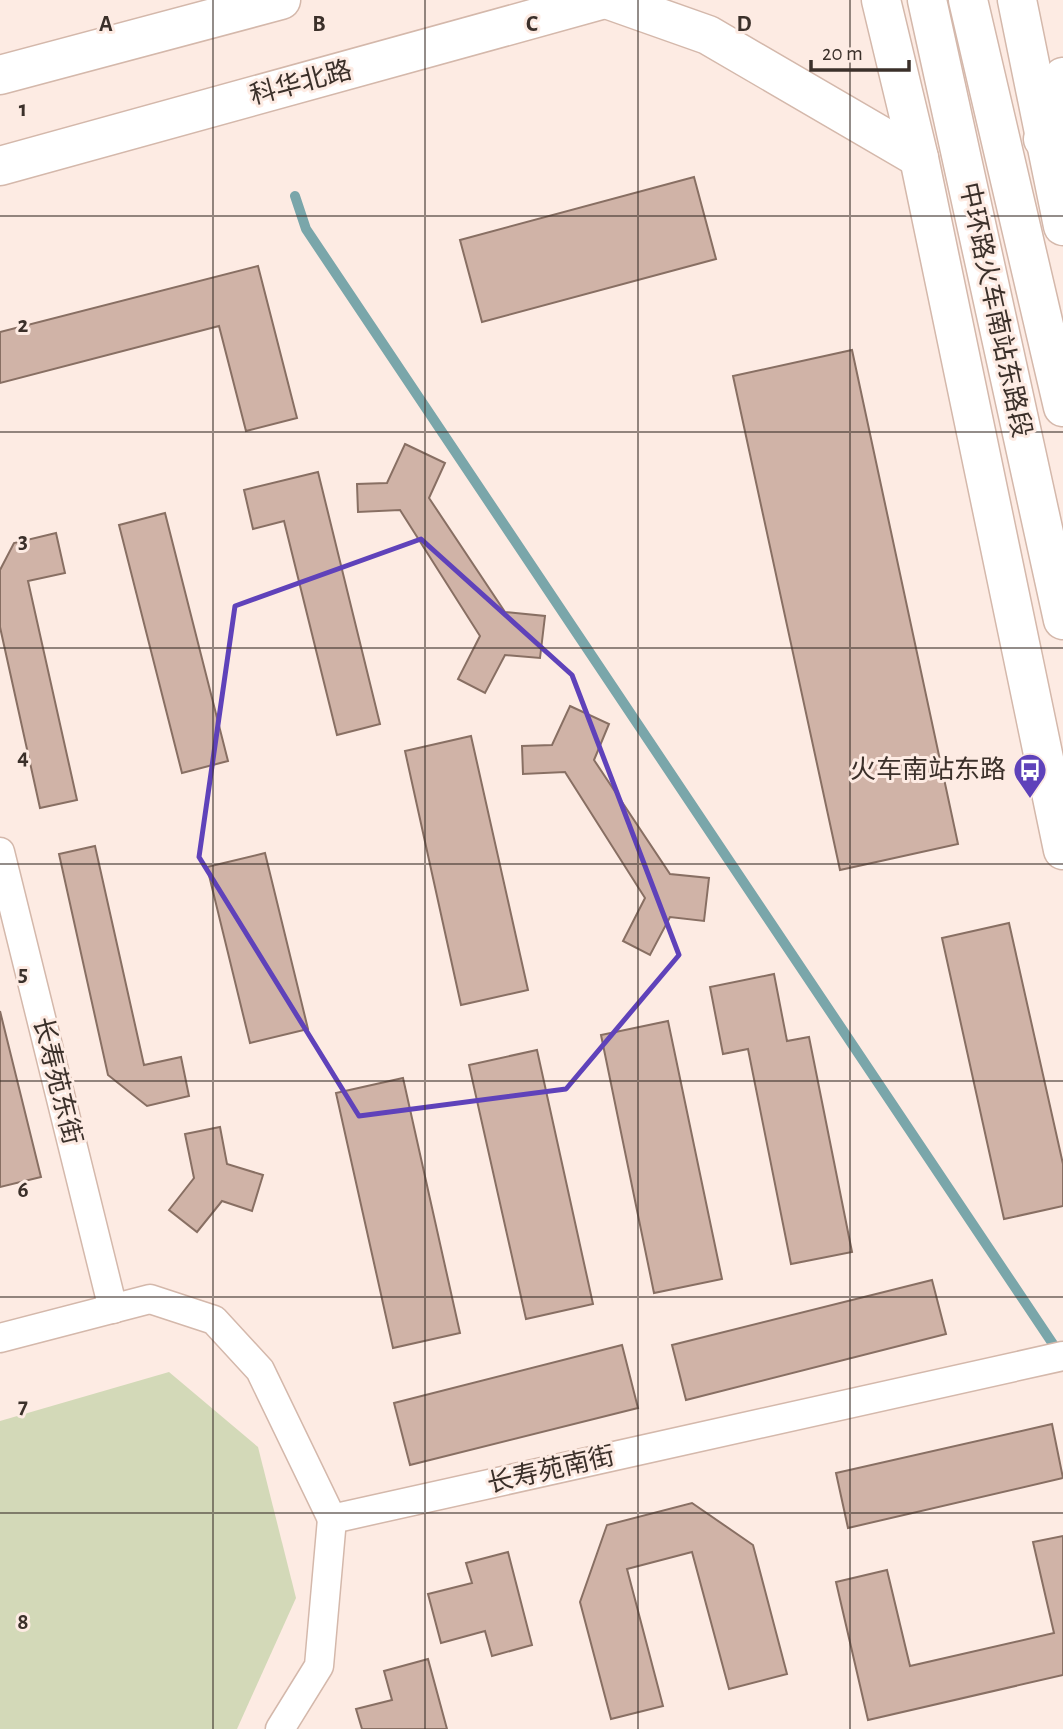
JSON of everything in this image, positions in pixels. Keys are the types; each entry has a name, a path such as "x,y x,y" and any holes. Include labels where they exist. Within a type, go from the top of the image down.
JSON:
{"main road":[{"path":"0,75 281,0"},
{"name":"科华北路","path":"0,166 601,0"},
{"path":"609,0 708,36 919,158"},
{"path":"881,0 919,158 1063,850"},
{"name":"中环路火车南站东路段","path":"927,0 1063,620"},
{"name":"中环路火车南站东路段","path":"968,0 1063,407"},
{"path":"1017,0 1043,139 1063,226"},
{"path":"1043,139 1063,77"}],"street":[{"name":"长寿苑东街","path":"0,852 113,1309"},
{"path":"0,1338 150,1299 214,1320 260,1370 332,1519 319,1666 280,1729"},
{"name":"长寿苑南街","path":"332,1519 1051,1358"}],"highlighted area":[{"path":"421,539 572,675 679,955 566,1089 359,1116 199,857 235,606"}],"green space":[{"path":"169,1372 258,1447 296,1598 237,1729 0,1729 0,1421"}],"building":[{"path":"694,177 716,259 482,322 460,240"},
{"path":"258,266 297,418 246,431 219,326 0,383 0,332"},
{"path":"852,350 958,844 840,870 733,376"},
{"path":"405,444 445,463 429,498 505,612 545,616 540,658 505,655 485,693 458,679 480,636 400,510 358,512 357,484 387,483"},
{"path":"318,472 380,724 337,735 284,521 253,529 244,490"},
{"path":"165,513 228,761 182,773 119,525"},
{"path":"56,533 65,573 28,581 77,800 40,808 0,627 0,570 14,543"},
{"path":"570,706 609,724 594,760 670,874 709,878 704,921 670,917 650,955 623,941 645,898 565,772 523,774 522,746 552,745"},
{"path":"471,736 528,990 461,1005 405,751"},
{"path":"95,846 144,1065 181,1057 189,1096 147,1106 108,1075 59,854"},
{"path":"265,853 308,1029 250,1043 207,867"},
{"path":"1009,923 1063,1164 1063,1206 1004,1219 942,938"},
{"path":"774,974 787,1041 809,1037 852,1252 791,1264 748,1049 723,1054 710,987"},
{"path":"0,1011 41,1177 0,1187"},
{"path":"668,1021 722,1279 654,1293 601,1035"},
{"path":"537,1050 593,1304 526,1319 469,1065"},
{"path":"403,1078 460,1333 393,1348 336,1093"},
{"path":"220,1127 227,1164 263,1175 252,1211 222,1201 197,1232 169,1210 194,1178 185,1134"},
{"path":"932,1280 946,1334 686,1400 672,1345"},
{"path":"622,1345 638,1408 410,1465 394,1403"},
{"path":"1052,1424 1063,1478 848,1528 836,1473"},
{"path":"692,1503 753,1545 787,1674 729,1689 692,1552 627,1569 663,1706 611,1719 580,1602 607,1525"},
{"path":"1063,1536 1063,1675 868,1720 836,1582 887,1570 910,1666 1054,1633 1033,1542"},
{"path":"508,1552 532,1645 492,1656 485,1631 441,1643 428,1594 472,1583 466,1563"},
{"path":"428,1659 447,1729 362,1729 356,1709 392,1700 384,1671"}],"waterway":[{"path":"295,196 306,229 1059,1353"}],"place":[{"name":"火车南站东路","path":"1030,800"}]}
